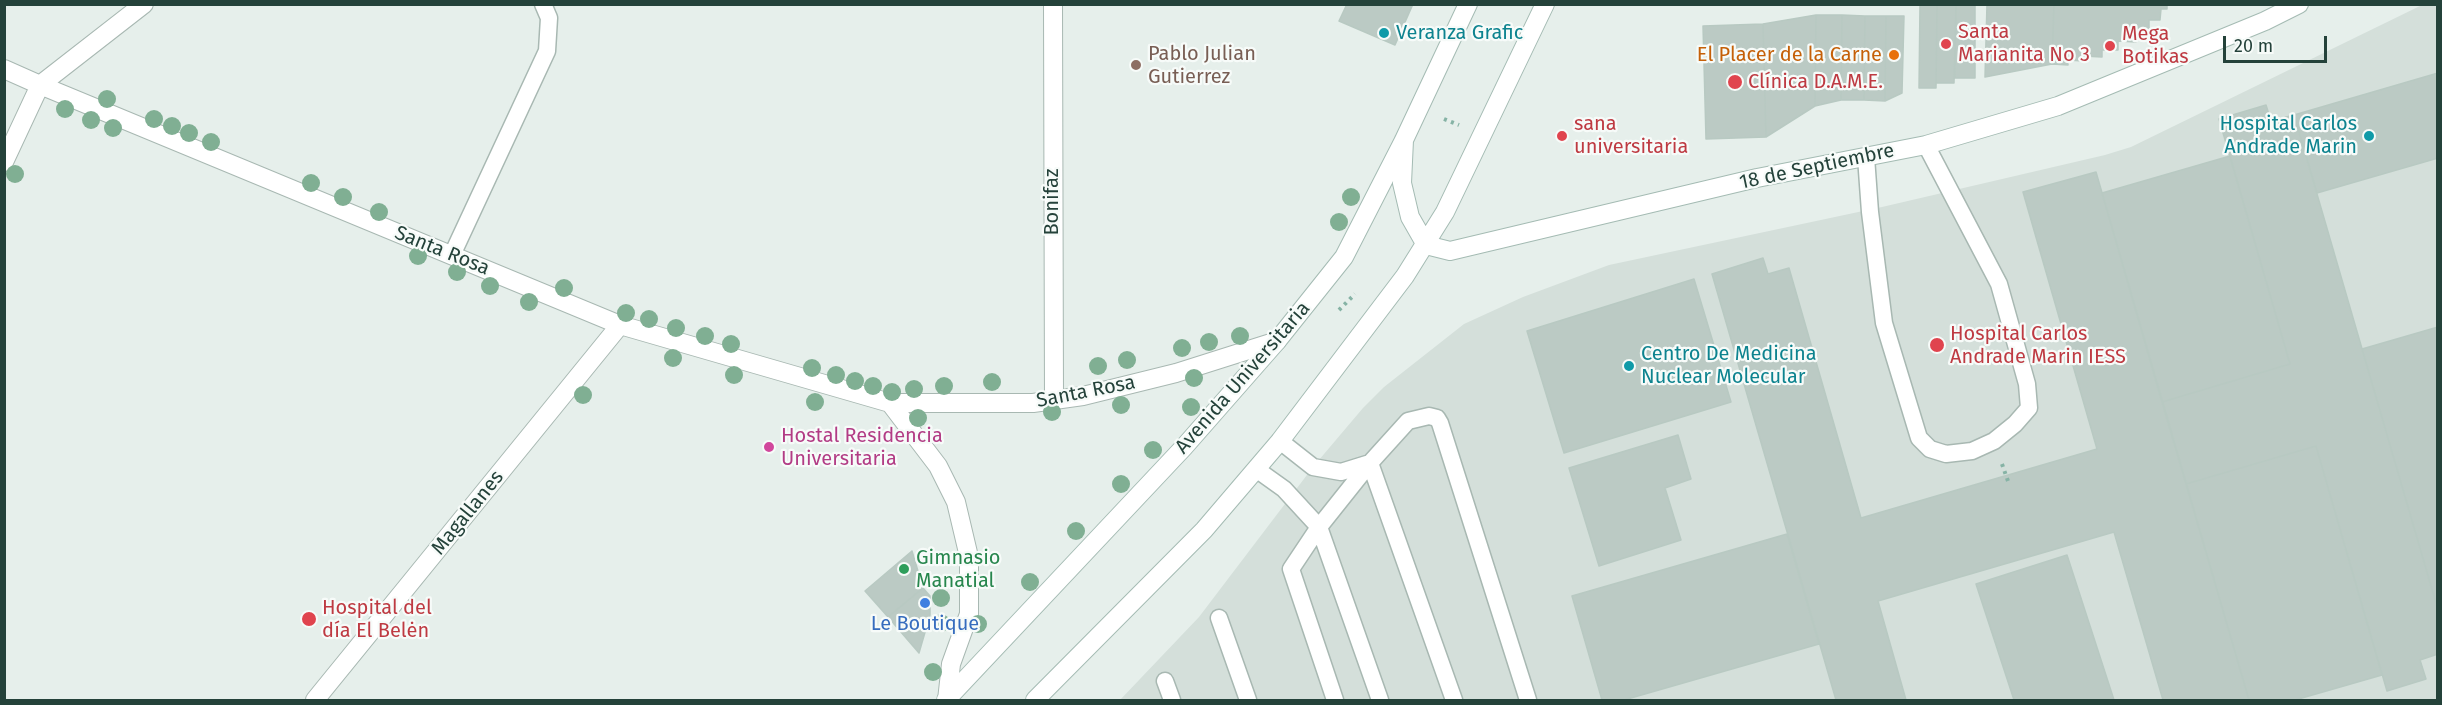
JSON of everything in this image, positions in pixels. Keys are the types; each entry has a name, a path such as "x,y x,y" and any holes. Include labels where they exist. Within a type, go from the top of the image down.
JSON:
{"street":[{"path":"4,162 40,85 144,4"},
{"name":"Bonifaz","path":"1053,4 1054,400"},
{"name":"Avenida Universitaria","path":"946,700 1176,455 1277,342 1344,257 1404,140 1468,4"},
{"path":"1035,700 1204,530 1280,441 1351,349 1426,245 1455,193 1545,4"},
{"name":"18 de Septiembre","path":"1426,245 1450,251 1757,178 1926,145 2058,106 2265,21 2299,4"},
{"name":"Santa Rosa","path":"4,69 620,325 890,404 954,405 1054,400 1083,396 1176,373 1277,342"},
{"path":"1404,140 1402,183 1410,217 1426,245"},
{"name":"Magallanes","path":"315,700 620,325"},
{"path":"890,404 938,466 956,502 969,557 969,614 951,664 946,700"}],"lane":[{"path":"452,255 547,51 549,18 543,4"},
{"path":"1866,157 1870,212 1884,323 1919,438 1930,448 1946,454 1972,451 1995,441 2029,408 2027,384 2000,284 1926,145"},
{"path":"1335,700 1291,569 1318,527 1370,463 1408,421 1429,416 1437,418 1440,423 1528,700"},
{"path":"1280,441 1313,467 1341,472 1370,463"},
{"path":"1370,463 1454,700"},
{"path":"1256,469 1284,489 1318,527 1380,700"},
{"path":"1219,618 1248,700"},
{"path":"1165,681 1172,700"}],"path":[{"path":"1338,311 1363,285"}],"shaded area":[{"name":"Hospital Carlos Andrade Marin IESS","path":"2422,5 2437,5 2437,700 1120,700 1199,617 1313,467 1363,408 1384,387 1464,324 1523,297 1609,265 1882,207 2131,147"}],"building":[{"name":"Veranza Grafic","path":"1347,4 1413,4 1395,45 1339,21"},
{"path":"1920,4 1937,4 1936,88 1919,88"},
{"name":"Santa Marianita No 3","path":"1937,4 1956,4 1954,83 1936,83"},
{"path":"1956,4 1975,4 1975,78 1955,78"},
{"path":"1987,4 2054,4 2052,64 1985,77"},
{"path":"2054,4 2167,4 2167,9 2161,9 2160,20 2149,20 2149,32 2136,31 2136,42 2118,41 2118,50 2102,50 2102,57 2083,56 2083,61 2068,60 2068,65 2052,64"},
{"path":"1816,15 1842,15 1841,100 1815,106"},
{"path":"1816,15 1815,106 1766,137 1763,24"},
{"path":"1842,15 1865,16 1864,100 1841,100"},
{"path":"1865,16 1886,16 1885,101 1864,100"},
{"name":"El Placer de la Carne","path":"1886,16 1904,16 1902,93 1885,101"},
{"name":"Clínica D.A.M.E.","path":"1763,24 1766,137 1706,139 1703,26"},
{"name":"Hospital Carlos Andrade Marin","path":"2438,73 2438,158 2317,193 2294,115"},
{"path":"2266,105 2271,121 2294,115 2438,610 2438,654 2420,660 2426,679 2387,691 2316,446 2186,484 2162,402 2290,364 2219,119"},
{"path":"2230,156 2290,364 2162,402 2102,193"},
{"path":"2096,172 2249,700 2163,700 2114,532 1878,601 1906,700 1836,700 1712,274 1763,258 1768,274 1789,268 1861,518 2097,449 2023,192"},
{"name":"Centro De Medicina Nuclear Molecular","path":"1694,279 1731,402 1564,453 1527,331"},
{"path":"2438,327 2438,610 2362,349"},
{"path":"1678,435 1691,479 1665,488 1681,540 1599,566 1569,468"},
{"path":"2316,446 2382,675 2295,700 2249,700 2186,484"},
{"path":"1787,534 1819,644 1624,700 1602,700 1572,596"},
{"name":"Gimnasio Manatial","path":"912,551 923,588 888,617 865,591"},
{"path":"2067,555 2114,700 2014,700 1976,584"},
{"path":"923,588 930,596 930,615 919,653 888,617"}],"place":[{"name":"Veranza Grafic","path":"1384,33"},
{"name":"Santa Marianita No 3","path":"1946,44"},
{"name":"Mega Botikas","path":"2110,46"},
{"name":"El Placer de la Carne","path":"1894,55"},
{"name":"Pablo Julian Gutierrez","path":"1136,65"},
{"name":"Clínica D.A.M.E.","path":"1735,82"},
{"name":"sana universitaria","path":"1562,136"},
{"name":"Hospital Carlos Andrade Marin","path":"2369,136"},
{"name":"Hospital Carlos Andrade Marin IESS","path":"1937,345"},
{"name":"Centro De Medicina Nuclear Molecular","path":"1629,366"},
{"name":"Hostal Residencia Universitaria","path":"769,447"},
{"name":"Gimnasio Manatial","path":"904,569"},
{"name":"Le Boutique","path":"925,603"},
{"name":"Hospital del día El Belėn","path":"309,619"}]}
